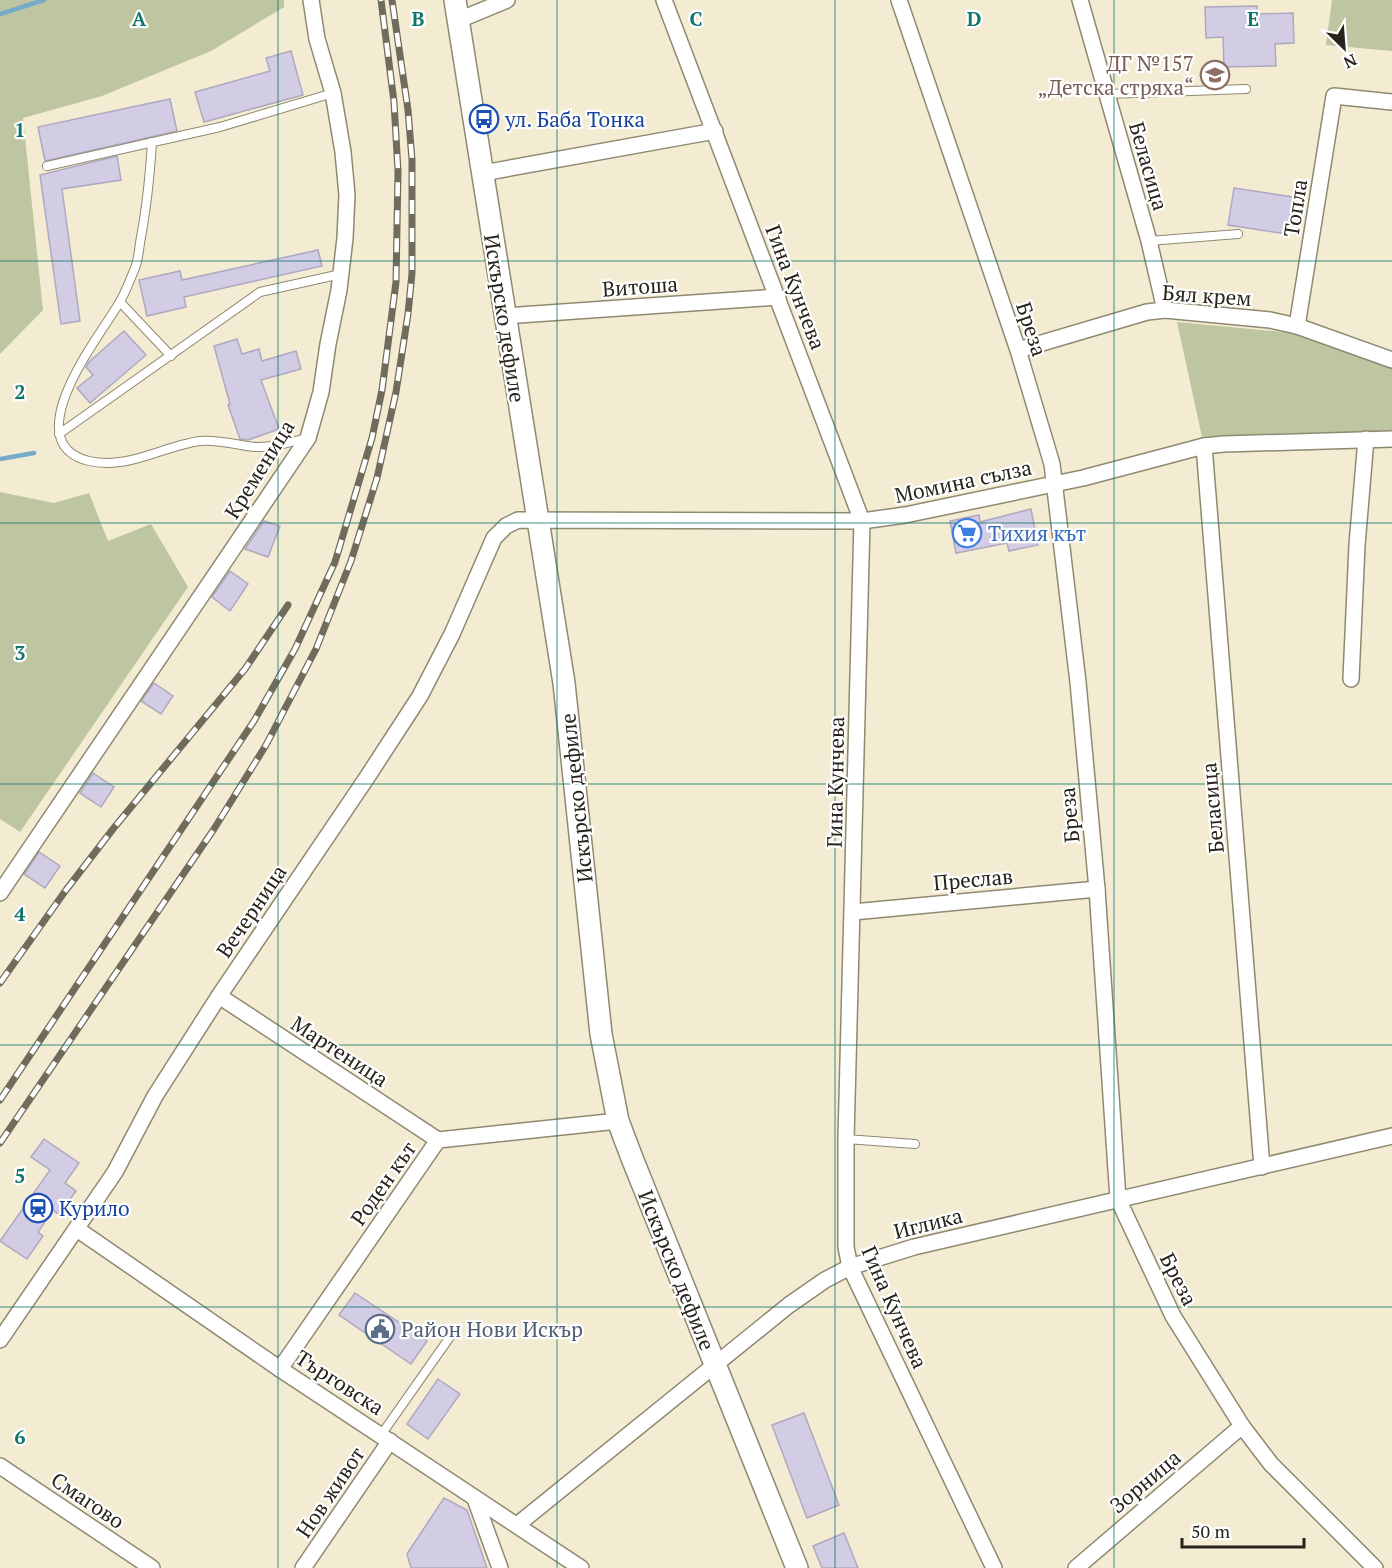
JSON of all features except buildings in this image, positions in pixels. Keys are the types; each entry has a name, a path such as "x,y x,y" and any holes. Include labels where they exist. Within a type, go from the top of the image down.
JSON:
{"main road":[{"name":"Искърско дефиле","path":"457,10 564,683 601,1034 618,1121 797,1568"}],"street":[{"name":"Кременица","path":"0,893 308,438 321,392 341,274 347,195 343,152 333,93 317,39 311,0"},
{"path":"457,10 507,0"},
{"name":"Гина Кунчева","path":"664,0 862,521 846,1139 846,1247 850,1267 994,1568"},
{"name":"Бреза","path":"899,0 1047,442 1078,682 1097,889 1118,1199 1173,1316 1242,1426 1271,1464 1372,1567"},
{"name":"Беласица","path":"1080,0 1149,241 1165,310"},
{"name":"Топла","path":"1297,326 1334,96 1392,102"},
{"path":"483,173 715,131"},
{"name":"Витоша","path":"504,316 778,297"},
{"name":"Бял крем","path":"1018,350 1147,312 1165,310 1270,320 1297,326 1392,360"},
{"path":"1351,679 1357,545 1366,439"},
{"name":"Момина сълза","path":"537,520 862,521 905,515 1054,483 1204,446 1392,439"},
{"name":"Беласица","path":"1204,446 1262,1167"},
{"name":"Вечерница","path":"0,1340 115,1172 155,1096 219,996 420,696 452,634 494,538 506,526 518,520 537,520"},
{"name":"Преслав","path":"853,912 1097,889"},
{"name":"Мартеница","path":"219,996 438,1140"},
{"name":"Роден кът","path":"280,1369 438,1140 618,1121"},
{"name":"Иглика","path":"517,1525 789,1305 825,1280 850,1267 914,1247 1392,1136"},
{"name":"Търговска","path":"77,1229 280,1369 581,1568"},
{"name":"Зорница","path":"1076,1568 1242,1426"},
{"name":"Нов живот","path":"303,1568 386,1438"},
{"name":"Смагово","path":"0,1466 152,1568"},
{"path":"475,1499 500,1568"}],"lane":[{"path":"1107,94 1246,89"},
{"path":"47,166 220,127 333,93"},
{"path":"152,142 147,201 136,266 120,302 66,391 58,415 59,434 69,450 87,460 101,462 124,462 201,441 256,447 308,438"},
{"path":"1149,241 1238,234"},
{"path":"59,434 260,291 341,274"},
{"path":"120,302 171,356"},
{"path":"846,1139 915,1144"},
{"path":"386,1438 452,1334"}],"green space":[{"path":"0,0 284,0 284,7 211,51 102,96 23,118 43,310 0,354"},
{"path":"1332,0 1392,0 1392,51 1326,45"},
{"path":"1177,322 1294,333 1392,367 1392,431 1202,437"},
{"path":"0,492 54,503 89,493 108,541 151,524 188,587 20,832 0,819"}],"waterway":[{"path":"0,14 44,0"},
{"path":"0,459 34,453"}],"railway":[{"path":"0,1100 254,721 295,649 335,562 372,438 382,390 396,282 398,171 394,102 381,0"},
{"path":"0,1143 214,829 266,745 316,649 351,561 377,478 396,392 412,273 412,160 408,110 392,0"},
{"path":"0,983 66,890 113,829 245,669 288,605"}],"place":[{"name":"ДГ №157 „Детска стряха“","path":"1215,75"},
{"name":"ул. Баба Тонка","path":"484,119"},
{"name":"Тихия кът","path":"967,533"},
{"name":"Курило","path":"38,1208"},
{"name":"Район Нови Искър","path":"380,1329"}]}
